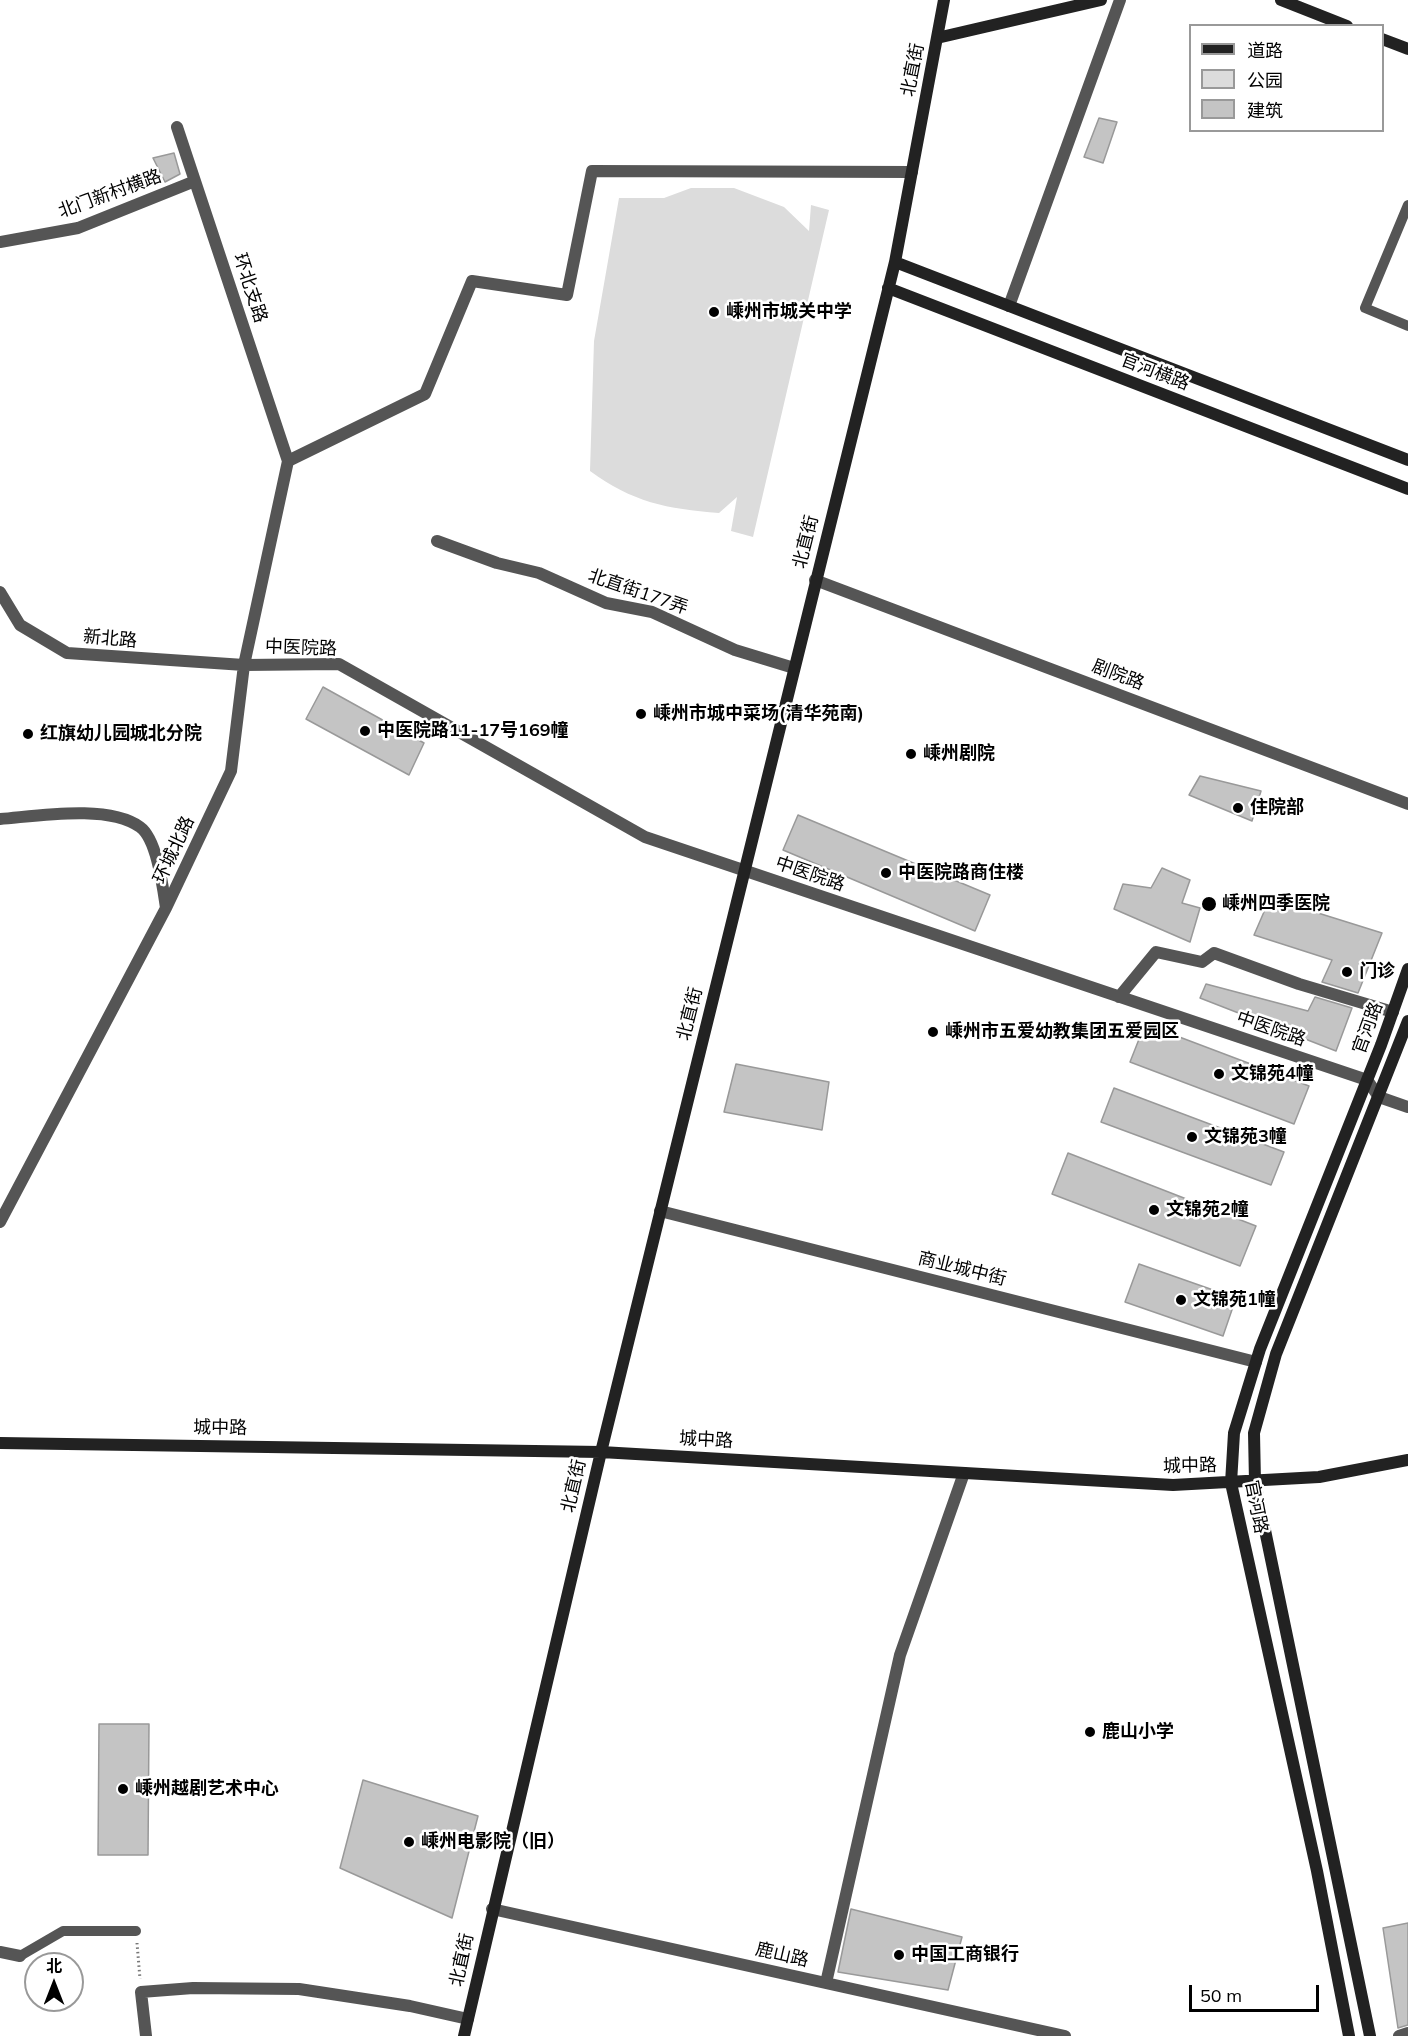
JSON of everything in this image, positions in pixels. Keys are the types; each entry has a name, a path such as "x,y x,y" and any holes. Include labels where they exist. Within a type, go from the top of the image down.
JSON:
{"main road":[{"name":"北直街","path":"464,2036 601,1452 895,262 944,0"},
{"path":"937,38 1101,0"},
{"path":"1281,0 1342,24"},
{"path":"1384,39 1408,49"},
{"name":"官河横路","path":"895,262 1408,460"},
{"name":"官河横路","path":"888,288 1408,489"},
{"name":"官河路","path":"1349,2036 1317,1871 1231,1483 1234,1432 1256,1362 1367,1080 1408,969"},
{"name":"官河路","path":"1370,2036 1255,1482 1254,1433 1276,1354 1408,1021"},
{"name":"城中路","path":"0,1443 601,1452 1173,1485 1319,1478 1408,1460"}],"street":[{"path":"1009,306 1120,0"},
{"name":"环北支路","path":"177,127 288,461"},
{"path":"288,461 425,394 472,281 567,295 592,171 912,172"},
{"name":"北门新村横路","path":"0,242 78,228 195,181"},
{"name":"环城北路","path":"0,1222 166,908 231,771 244,665 288,461"},
{"name":"北直街177弄","path":"437,541 497,563 539,573 606,603 652,612 735,650 794,668"},
{"name":"剧院路","path":"815,580 1408,804"},
{"name":"新北路","path":"1,595 20,625 67,653 244,665"},
{"name":"中医院路","path":"244,665 339,664 645,837 1367,1080"},
{"path":"0,819 107,813 141,827 157,858 166,908"},
{"path":"1119,997 1156,952 1202,963 1214,953 1299,984 1393,1012"},
{"path":"1367,1080 1379,1097 1408,1107"},
{"name":"商业城中街","path":"660,1211 1256,1362"},
{"path":"826,1983 900,1655 964,1473"},
{"name":"鹿山路","path":"492,1909 1065,2036"},
{"path":"0,1952 20,1956"},
{"path":"146,2036 141,1992 193,1988 299,1989 410,2006 468,2019"},
{"path":"1399,2036 1408,2033"}],"lane":[{"path":"1408,206 1365,308 1408,326"},
{"path":"20,1956 63,1931 136,1931"}],"path":[{"path":"136,1931 141,1992"}],"green space":[{"path":"691,188 734,188 784,207 809,231 811,205 829,210 753,537 731,531 737,497 719,513 666,506 636,497 605,482 590,471 594,341 619,198 664,198"}],"building":[{"path":"1099,118 1117,122 1103,163 1084,157"},
{"path":"174,153 180,174 165,182 153,158"},
{"name":"中医院路11-17号169幢","path":"323,687 424,743 409,775 306,719"},
{"name":"住院部","path":"1200,776 1261,791 1252,821 1189,795"},
{"name":"中医院路商住楼","path":"798,815 990,895 975,931 783,850"},
{"path":"1162,868 1190,880 1182,903 1200,908 1190,942 1114,909 1123,884 1151,888"},
{"path":"1270,898 1382,933 1358,993 1322,982 1332,960 1254,935"},
{"path":"1206,984 1308,1011 1315,997 1352,1008 1336,1051 1200,998"},
{"name":"文锦苑4幢","path":"1145,1024 1309,1086 1294,1124 1130,1062"},
{"path":"736,1064 829,1082 822,1130 724,1112"},
{"name":"文锦苑3幢","path":"1114,1088 1284,1152 1271,1185 1101,1122"},
{"name":"文锦苑2幢","path":"1068,1153 1256,1226 1240,1266 1052,1194"},
{"name":"文锦苑1幢","path":"1139,1264 1236,1298 1223,1336 1125,1302"},
{"name":"嵊州越剧艺术中心","path":"99,1724 149,1724 148,1855 98,1855"},
{"name":"嵊州电影院（旧）","path":"363,1780 478,1816 452,1918 340,1868"},
{"name":"中国工商银行","path":"851,1909 962,1937 948,1990 838,1972"},
{"path":"1408,1923 1408,2025 1398,2028 1383,1928"}],"place":[{"name":"嵊州市城关中学","path":"714,312"},
{"name":"嵊州市城中菜场(清华苑南)","path":"641,714"},
{"name":"中医院路11-17号169幢","path":"365,731"},
{"name":"红旗幼儿园城北分院","path":"28,734"},
{"name":"嵊州剧院","path":"911,754"},
{"name":"住院部","path":"1238,808"},
{"name":"中医院路商住楼","path":"886,873"},
{"name":"嵊州四季医院","path":"1209,904"},
{"name":"门诊","path":"1347,972"},
{"name":"嵊州市五爱幼教集团五爱园区","path":"933,1032"},
{"name":"文锦苑4幢","path":"1219,1074"},
{"name":"文锦苑3幢","path":"1192,1137"},
{"name":"文锦苑2幢","path":"1154,1210"},
{"name":"文锦苑1幢","path":"1181,1300"},
{"name":"鹿山小学","path":"1090,1732"},
{"name":"嵊州越剧艺术中心","path":"123,1789"},
{"name":"嵊州电影院（旧）","path":"409,1842"},
{"name":"中国工商银行","path":"899,1955"}]}
